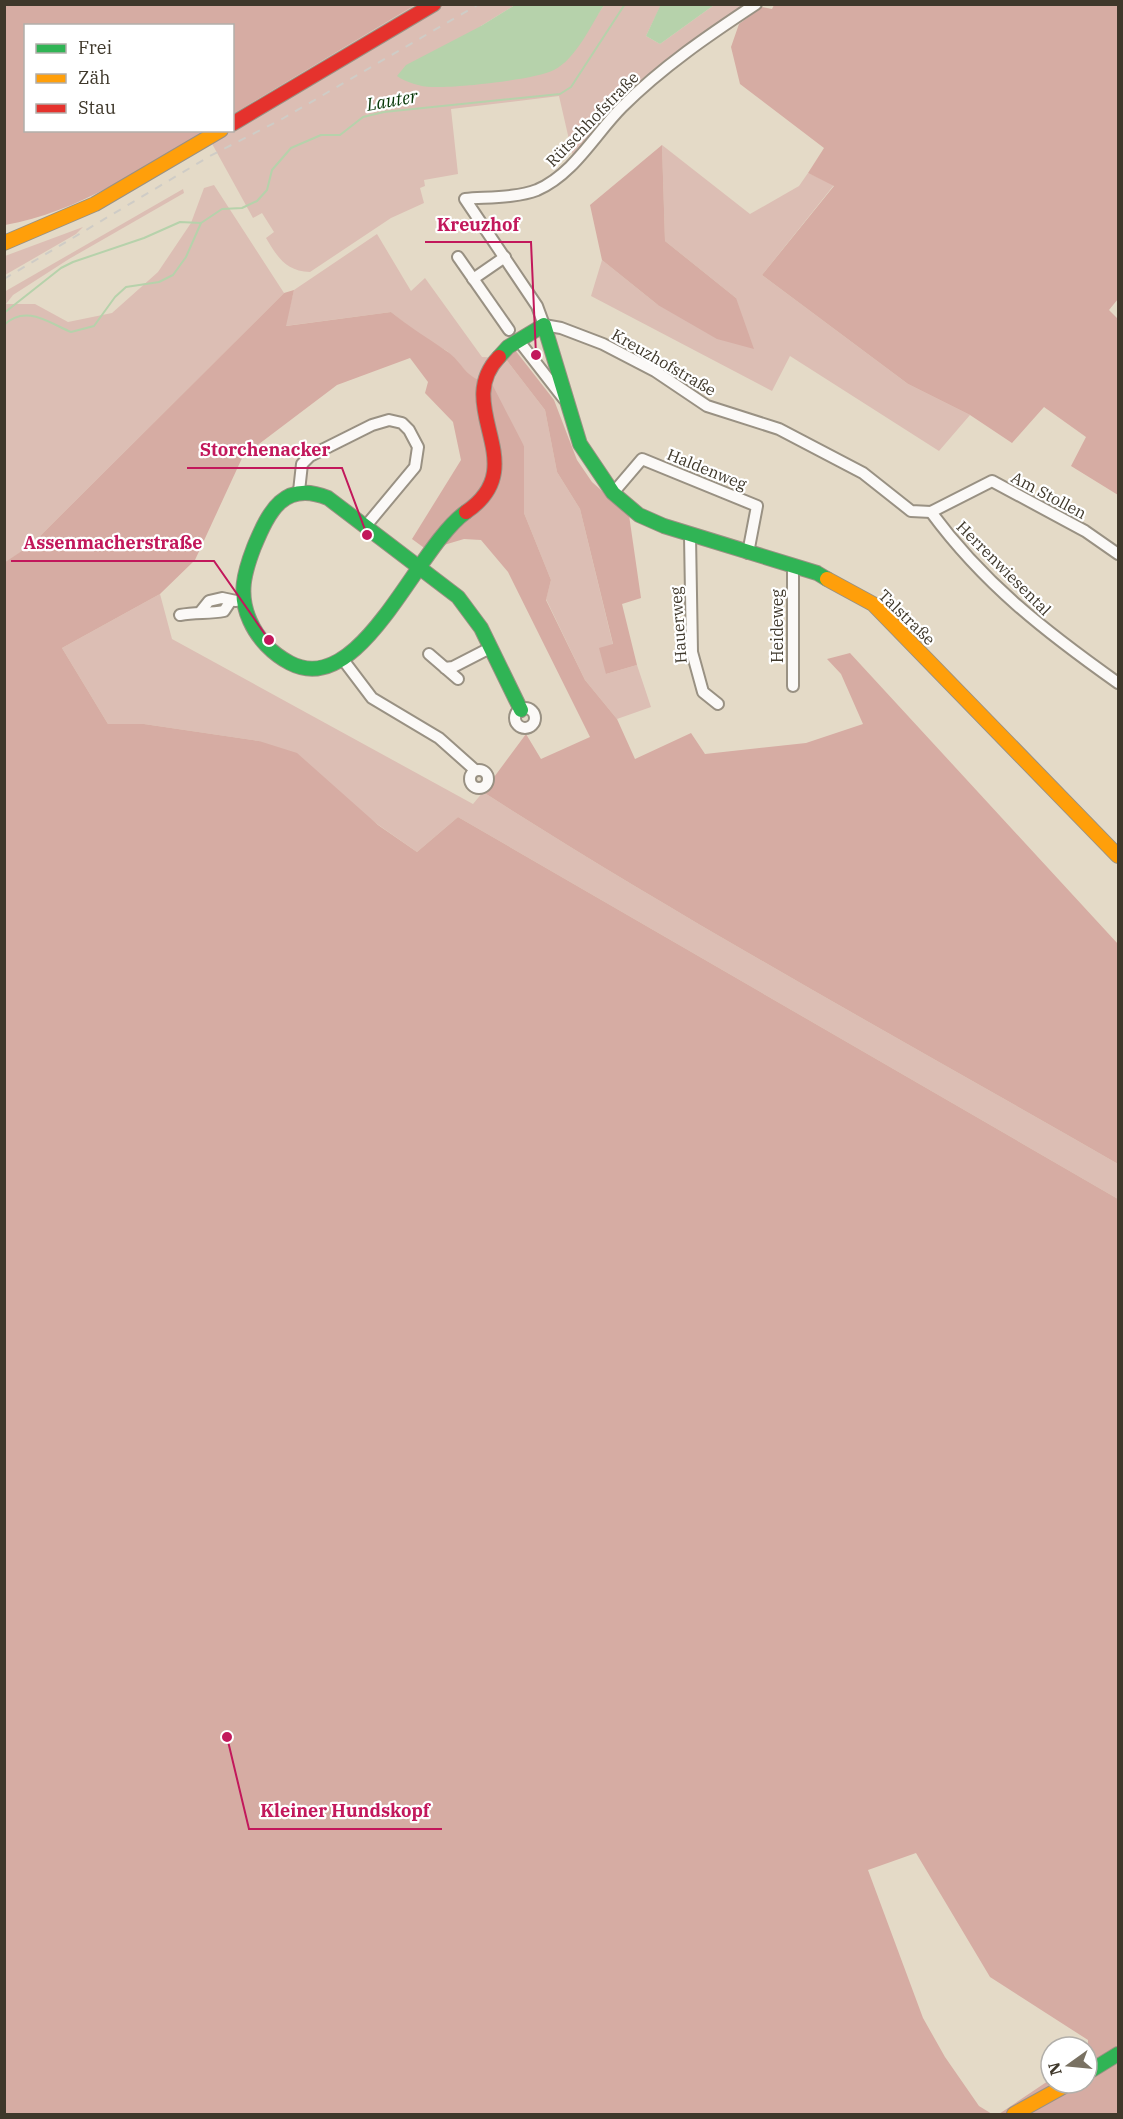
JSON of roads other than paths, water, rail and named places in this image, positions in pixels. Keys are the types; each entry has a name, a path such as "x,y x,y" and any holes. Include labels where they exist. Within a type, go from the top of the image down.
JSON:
{"street":[{"path":"234,123 434,4"},
{"name":"Rütschhofstraße","path":"505,257 465,199 523,193 547,185 574,162 621,108 652,79 756,4"},
{"path":"4,243 95,204 218,132"},
{"path":"458,256 509,330"},
{"path":"236,601 259,637 279,656 298,667 321,670 344,661 390,611 450,524 478,504 488,493 495,464 481,403 484,374 492,362 544,325 537,306 505,257 473,279"},
{"name":"Talstraße","path":"544,325 579,444 613,493 639,516 690,536 793,566 842,585 873,604 1119,856"},
{"name":"Kreuzhofstraße","path":"544,325 561,328 603,344 655,371 707,406 779,429 863,473 911,511 931,512"},
{"name":"Talstraße","path":"519,341 565,399"},
{"path":"299,491 302,464 309,456 372,425 389,420 402,423 409,430 417,447 415,468 364,527"},
{"name":"Haldenweg","path":"613,493 642,459 757,506 748,553"},
{"name":"Am Stollen","path":"931,512 992,481 1085,531 1119,554"},
{"path":"180,615 201,611 211,614 224,611 236,601 243,576 276,506 286,496 299,491 313,492 328,498 418,569 458,597 481,628 521,710"},
{"name":"Herrenwiesental","path":"931,512 957,545 1027,616 1119,683"},
{"name":"Hauerweg","path":"690,536 692,652 703,692 718,704"},
{"name":"Heideweg","path":"793,566 793,686"},
{"path":"445,668 490,648"},
{"path":"429,654 458,679"},
{"path":"344,661 372,698 439,738 475,771"},
{"path":"1099,2066 1119,2054"},
{"path":"1014,2115 1049,2095"}],"waterway":[{"name":"Lauter","path":"4,325 12,319 29,316 46,320 71,332 94,326 115,297 126,287 159,282 173,275 186,257 201,223 222,209 242,208 257,201 267,190 272,170 291,148 321,135 340,135 363,117 384,112 560,94 571,87 625,4"},
{"path":"4,313 61,268 73,262 144,238 180,222 201,223"}],"railway":[{"path":"4,279 210,156 282,119 479,4"}],"place":[{"name":"Kreuzhof","path":"536,355"},
{"name":"Storchenacker","path":"367,535"},
{"name":"Assenmacherstraße","path":"269,640"},
{"name":"Kleiner Hundskopf","path":"227,1737"}]}
